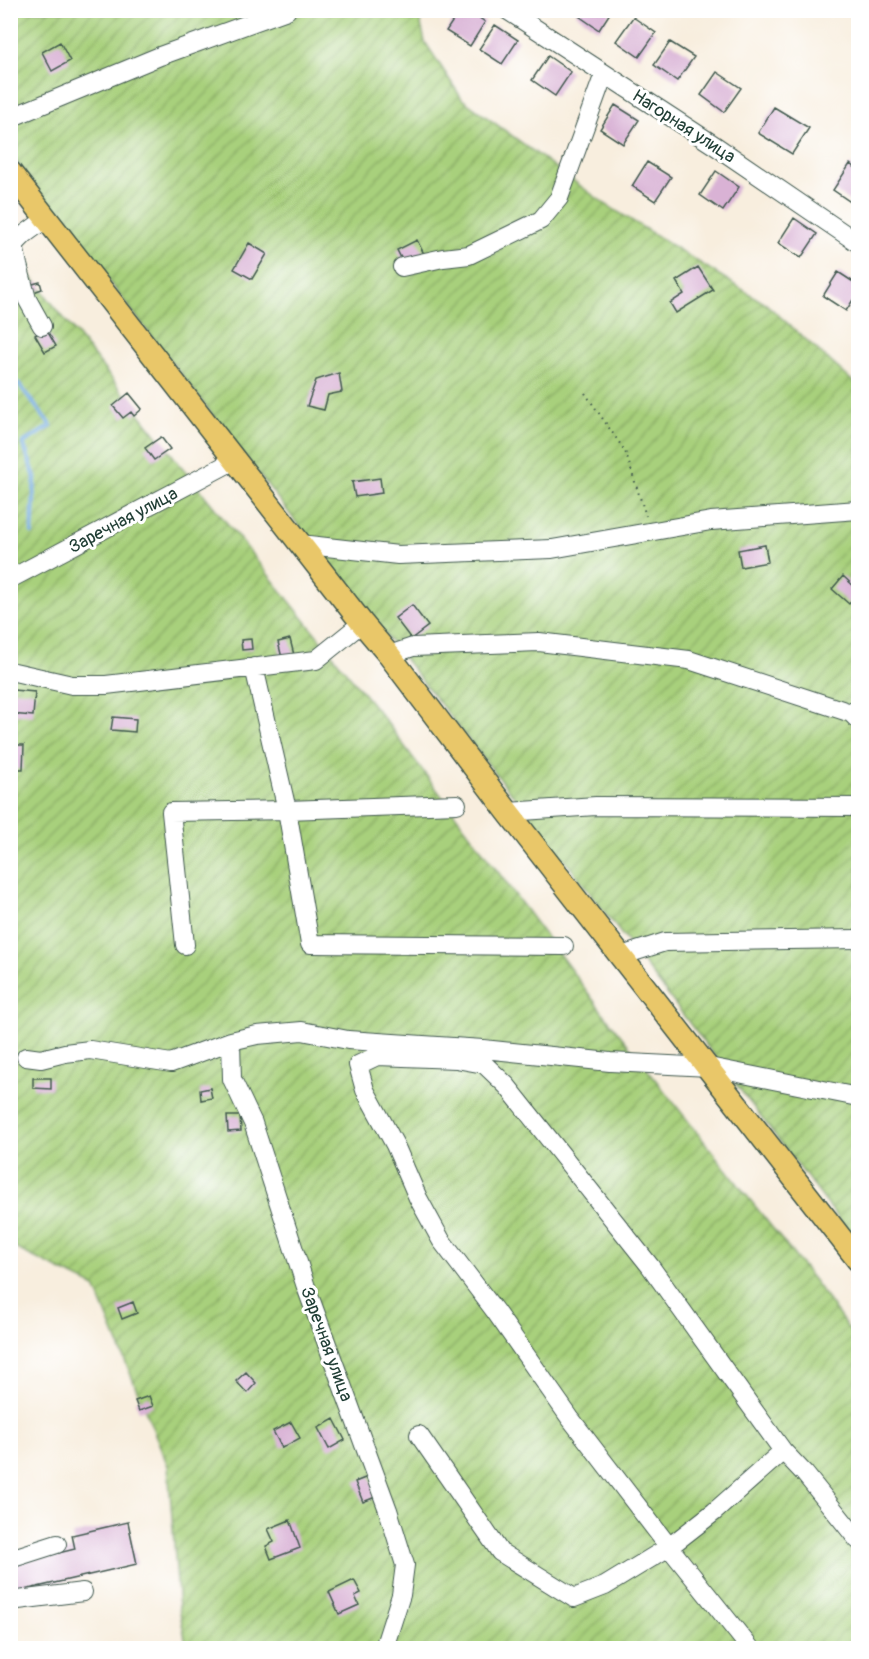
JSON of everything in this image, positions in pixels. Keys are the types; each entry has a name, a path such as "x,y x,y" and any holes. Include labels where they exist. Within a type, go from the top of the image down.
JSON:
{"main road":[{"path":"10,172 389,655 508,812 858,1260"}],"street":[{"path":"10,118 160,56 287,10"},
{"name":"Нагорная улица","path":"507,10 714,145 858,243"},
{"path":"402,267 469,255 541,220 560,198 604,74"},
{"path":"42,326 27,299 14,245 46,218"},
{"name":"Заречная улица","path":"15,577 235,460"},
{"path":"300,544 398,555 552,549 711,521 858,510"},
{"path":"10,671 72,686 106,685 316,660 362,623"},
{"path":"389,655 413,647 539,642 689,660 851,713 858,720"},
{"path":"254,667 287,810 310,944 564,946"},
{"path":"185,945 171,812 457,804"},
{"path":"508,812 596,806 858,807"},
{"path":"621,956 666,942 858,939"},
{"path":"26,1058 41,1059 90,1050 171,1063 231,1041 257,1035 302,1031 348,1040 483,1049 610,1062 709,1067 858,1096"},
{"name":"Заречная улица","path":"231,1041 232,1079 253,1123 306,1287 388,1510 405,1565 401,1595 384,1648"},
{"path":"750,1648 570,1418 495,1311 441,1240 418,1198 395,1145 365,1090 358,1065 377,1056 456,1059 484,1064 507,1086 643,1257 783,1451 805,1474 858,1540"},
{"path":"419,1436 500,1552 574,1598 605,1586 669,1547 714,1512 783,1451"},
{"path":"10,1559 57,1544"},
{"path":"10,1601 83,1592"}],"path":[{"path":"585,393 625,451 651,530"}],"green space":[{"path":"11,11 418,11 425,42 462,99 605,204 766,304 858,386 858,1244 574,872 310,540 11,155"},
{"path":"10,250 385,720 603,1013 815,1282 858,1342 858,1648 187,1648 179,1608 168,1466 95,1287 11,1246"}],"building":[{"path":"460,10 468,10 485,22 470,46 446,31"},
{"path":"578,10 612,10 599,30 576,14"},
{"path":"633,17 656,33 639,57 616,41"},
{"path":"495,25 518,40 502,64 479,49"},
{"path":"60,42 70,61 52,71 42,52"},
{"path":"670,42 694,57 677,81 654,65"},
{"path":"548,56 571,72 555,96 532,80"},
{"path":"717,72 741,88 724,112 701,95"},
{"path":"615,105 639,120 623,144 600,129"},
{"path":"774,107 809,128 792,154 758,133"},
{"path":"647,162 671,177 655,201 632,186"},
{"path":"850,164 858,170 858,207 833,190"},
{"path":"716,171 739,187 723,211 700,195"},
{"path":"794,218 817,234 801,258 778,243"},
{"path":"417,240 424,254 404,264 397,250"},
{"path":"249,243 267,254 252,279 234,269"},
{"path":"698,267 713,290 676,313 670,303 684,294 676,281"},
{"path":"838,272 858,285 858,292 846,311 823,296"},
{"path":"40,282 42,289 31,293 29,285"},
{"path":"46,329 56,346 45,352 35,335"},
{"path":"339,373 342,392 328,395 324,410 307,406 316,380"},
{"path":"129,393 142,409 134,416 131,412 123,418 113,406"},
{"path":"161,437 170,449 154,460 145,448"},
{"path":"380,478 382,493 355,497 352,482"},
{"path":"765,545 768,562 741,567 738,550"},
{"path":"843,576 858,590 849,604 832,589"},
{"path":"412,605 428,626 411,639 395,618"},
{"path":"251,639 252,649 242,650 241,640"},
{"path":"290,639 294,655 282,658 278,642"},
{"path":"13,690 35,692 33,716 11,714"},
{"path":"113,717 136,719 135,732 111,730"},
{"path":"10,745 24,745 23,769 10,769"},
{"path":"33,1078 51,1078 51,1089 33,1088"},
{"path":"210,1088 212,1098 201,1100 200,1090"},
{"path":"227,1116 240,1116 241,1131 228,1132"},
{"path":"133,1302 137,1313 122,1319 118,1308"},
{"path":"246,1372 256,1383 247,1393 236,1381"},
{"path":"149,1396 153,1406 139,1411 135,1401"},
{"path":"334,1419 345,1440 329,1449 318,1428"},
{"path":"291,1422 300,1438 282,1448 273,1431"},
{"path":"370,1476 378,1496 363,1502 355,1482"},
{"path":"290,1520 300,1548 271,1559 266,1546 274,1542 268,1529"},
{"path":"128,1522 137,1564 11,1593 10,1565 75,1549 72,1535"},
{"path":"354,1580 361,1593 355,1596 359,1605 339,1614 329,1592"},
{"path":"158,1643 159,1648 132,1648 132,1647"}],"waterway":[{"path":"10,380 19,384 51,426 23,443 35,477 32,533"}]}
